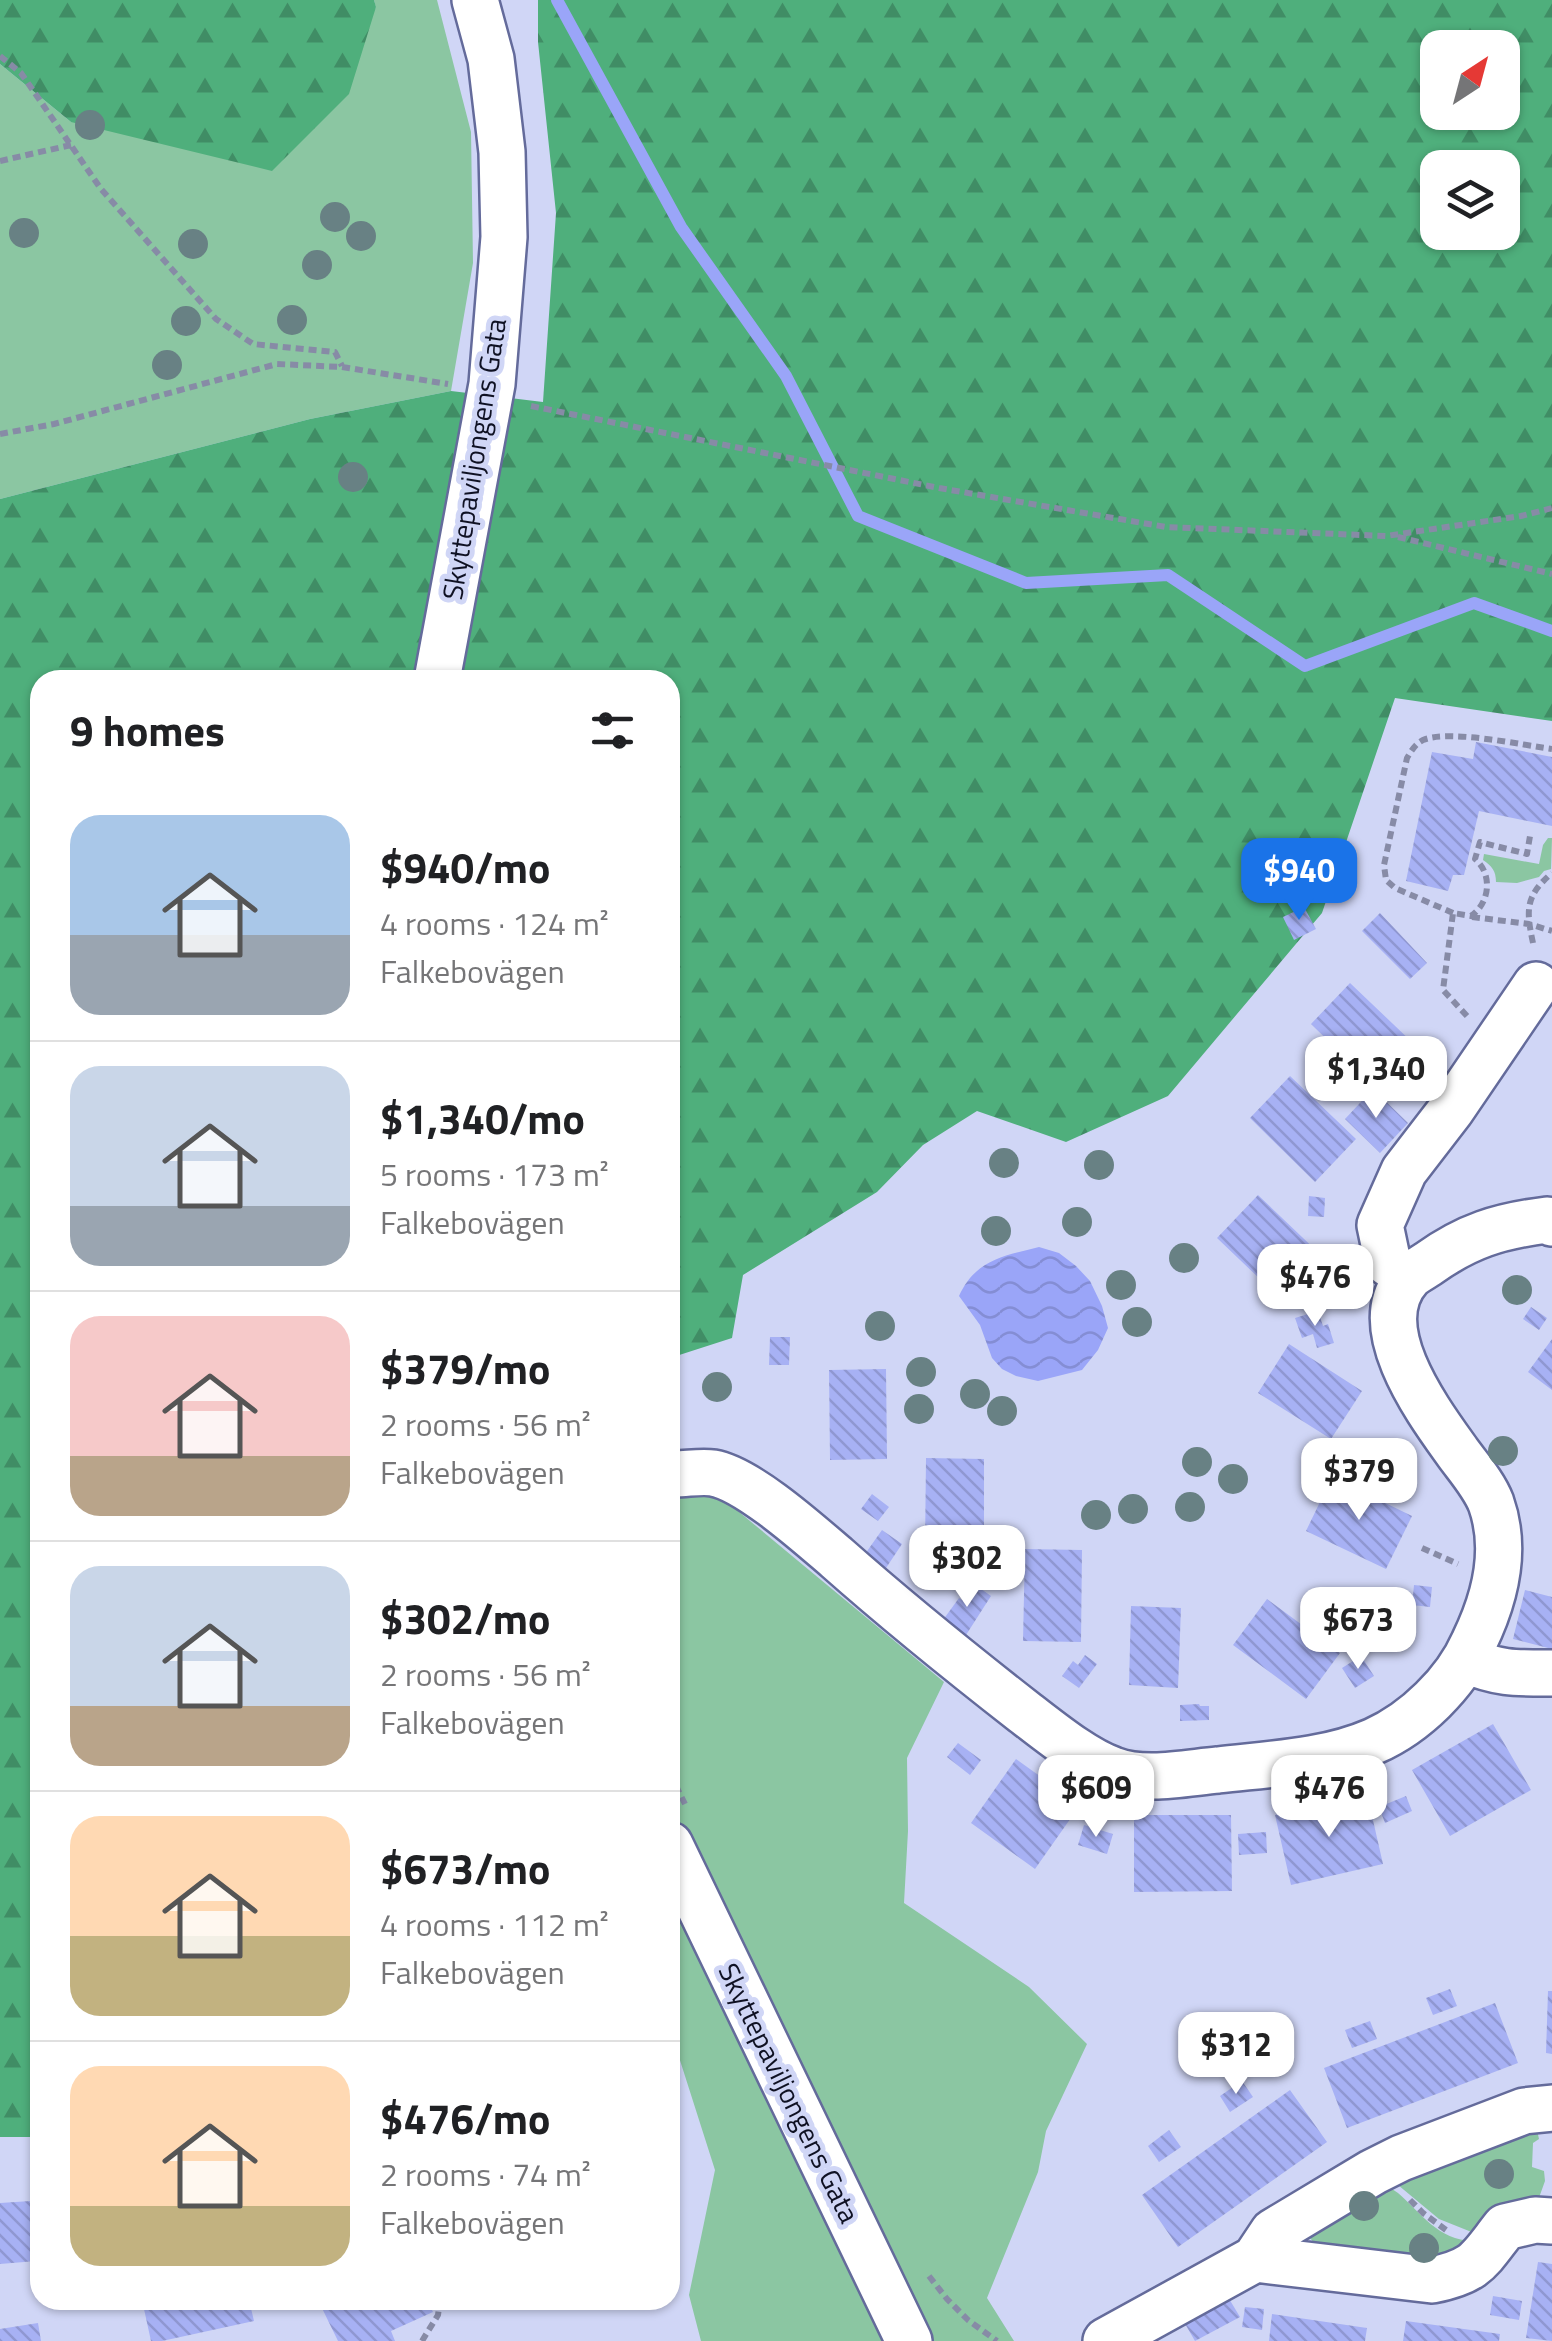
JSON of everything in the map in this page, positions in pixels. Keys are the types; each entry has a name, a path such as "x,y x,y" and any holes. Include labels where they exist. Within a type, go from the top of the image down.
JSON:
{"street":[{"name":"Skyttepaviljongens Gata","path":"439,670 503,394 502,152 491,58 474,0"},
{"path":"1409,1277 1388,1263 1380,1226 1404,1171 1452,1110 1536,985"},
{"path":"680,1474 715,1473 746,1488 802,1527 902,1615 1059,1740 1112,1770 1138,1775 1180,1773 1305,1760 1373,1742 1406,1723 1466,1660 1485,1620 1498,1576 1498,1541 1491,1503 1426,1408 1399,1353 1392,1326 1395,1302 1409,1277 1479,1235 1508,1225 1547,1220 1552,1223"},
{"path":"1466,1660 1490,1670 1552,1673"},
{"name":"Skyttepaviljongens Gata","path":"680,1866 909,2341"},
{"path":"1106,2341 1255,2260 1273,2232 1373,2172 1524,2112 1552,2108"},
{"path":"1255,2260 1432,2280 1477,2264 1505,2227 1535,2220 1552,2221"}],"path":[{"path":"0,56 21,73 101,188 216,319 253,344 335,352 342,367"},
{"path":"0,162 71,145"},
{"path":"0,434 54,424 277,364 342,367 503,394 939,488 1166,527 1392,536 1552,574"},
{"path":"1392,536 1552,508"},
{"path":"1552,749 1448,736 1426,738 1415,745 1407,758 1384,865 1386,880 1395,888 1454,913 1552,931"},
{"path":"1471,916 1484,902 1487,885 1488,875 1475,859 1480,842 1528,854 1530,836"},
{"path":"1536,985 1530,897 1552,874"},
{"path":"1454,913 1442,990 1495,1045"},
{"path":"1373,2172 1445,2229 1493,2242"},
{"path":"422,2341 439,2310"}],"green space":[{"path":"0,0 374,0 376,7 349,94 272,171 71,122 0,64"},
{"path":"374,0 437,0 471,132 473,263 451,391 310,419 0,499 0,64 71,122 376,8"},
{"path":"538,0 1552,0 1552,721 1395,698 1322,913 1168,1096 1066,1142 977,1111 923,1145 877,1192 743,1275 732,1338 680,1355 680,670 30,670 30,2137 0,2137 0,499 310,419 451,391 543,402 556,213 538,42"},
{"path":"1548,838 1552,838 1551,869 1539,877 1517,883 1496,882 1493,869 1483,860 1484,854 1539,864"},
{"path":"680,1449 703,1482 944,1682 907,1758 904,1903 1029,1987 1087,2044 1046,2131 1038,2172 987,2298 1014,2341 701,2341 689,2295 715,2170 680,2060"},
{"path":"1535,2121 1539,2139 1533,2143 1532,2167 1544,2171 1545,2181 1536,2206 1479,2235 1439,2219 1386,2175"},
{"path":"1377,2179 1440,2231 1473,2241 1447,2261 1318,2248 1303,2229"}],"water":[{"path":"1039,1247 1059,1253 1090,1281 1108,1328 1098,1350 1082,1370 1038,1381 1002,1369 992,1358 980,1325 959,1296 974,1274 992,1261"}],"building":[{"path":"1476,742 1552,757 1552,826 1479,811 1464,875 1453,875 1448,891 1406,881 1432,752 1473,759"},
{"path":"1304,907 1316,929 1294,940 1283,917"},
{"path":"1380,913 1427,963 1410,979 1362,931"},
{"path":"1350,983 1414,1044 1375,1086 1311,1024"},
{"path":"1290,1076 1356,1139 1315,1182 1250,1118"},
{"path":"1373,1089 1408,1123 1380,1153 1345,1119"},
{"path":"1258,1195 1324,1258 1283,1301 1217,1238"},
{"path":"1309,1196 1325,1198 1324,1217 1308,1216"},
{"path":"1531,1307 1547,1318 1539,1330 1523,1319"},
{"path":"1318,1311 1323,1326 1328,1324 1334,1343 1317,1348 1313,1334 1302,1338 1295,1318"},
{"path":"770,1337 790,1337 789,1365 769,1365"},
{"path":"1552,1339 1552,1390 1528,1372"},
{"path":"1289,1344 1362,1391 1331,1439 1258,1393"},
{"path":"886,1369 887,1459 830,1460 829,1370"},
{"path":"926,1458 984,1459 984,1550 925,1549"},
{"path":"1387,1458 1399,1476 1385,1485 1373,1467"},
{"path":"1332,1477 1412,1516 1386,1569 1306,1531"},
{"path":"872,1494 889,1507 878,1521 861,1509"},
{"path":"882,1530 902,1544 886,1568 865,1554"},
{"path":"1025,1549 1082,1550 1081,1642 1023,1641"},
{"path":"974,1584 991,1596 966,1635 943,1620"},
{"path":"1414,1585 1432,1587 1430,1607 1412,1605"},
{"path":"1525,1590 1552,1597 1552,1649 1513,1639"},
{"path":"1267,1599 1340,1653 1306,1699 1233,1645"},
{"path":"1131,1606 1181,1608 1178,1688 1129,1685"},
{"path":"1085,1655 1097,1664 1079,1688 1062,1676 1073,1661 1078,1665"},
{"path":"1361,1656 1374,1676 1355,1688 1342,1668"},
{"path":"1180,1705 1209,1706 1209,1720 1180,1721"},
{"path":"1493,1724 1531,1790 1450,1836 1412,1770"},
{"path":"958,1743 981,1760 970,1775 947,1757"},
{"path":"1016,1759 1080,1805 1035,1869 971,1823"},
{"path":"1367,1794 1383,1864 1291,1885 1275,1815"},
{"path":"1406,1796 1412,1811 1385,1823 1379,1807"},
{"path":"1134,1815 1231,1815 1232,1891 1134,1892"},
{"path":"1084,1825 1113,1834 1107,1854 1078,1845"},
{"path":"1266,1832 1267,1853 1239,1855 1238,1834"},
{"path":"1450,1989 1457,2006 1433,2015 1426,1998"},
{"path":"1548,1991 1552,1991 1552,2054 1546,2053"},
{"path":"1495,2003 1518,2063 1347,2128 1324,2068"},
{"path":"1370,2021 1377,2039 1352,2048 1345,2030"},
{"path":"1242,2081 1253,2097 1230,2112 1220,2096"},
{"path":"1290,2090 1327,2142 1178,2247 1142,2195"},
{"path":"1169,2130 1181,2147 1159,2162 1148,2146"},
{"path":"30,2201 30,2262 0,2264 0,2203"},
{"path":"1538,2262 1552,2264 1552,2341 1526,2338"},
{"path":"1493,2296 1522,2301 1519,2320 1490,2315"},
{"path":"1228,2297 1240,2317 1195,2341 1184,2322"},
{"path":"1245,2307 1264,2309 1262,2330 1242,2327"},
{"path":"144,2310 251,2310 254,2321 151,2341"},
{"path":"323,2310 433,2312 391,2331 395,2341 338,2341"},
{"path":"1272,2314 1367,2328 1365,2341 1269,2341"},
{"path":"1406,2321 1500,2334 1499,2341 1403,2341"},
{"path":"38,2323 41,2341 0,2341 0,2329"}],"waterway":[{"path":"557,0 681,227 786,376 858,516 1026,583 1168,575 1305,666 1474,603 1552,631"}]}
